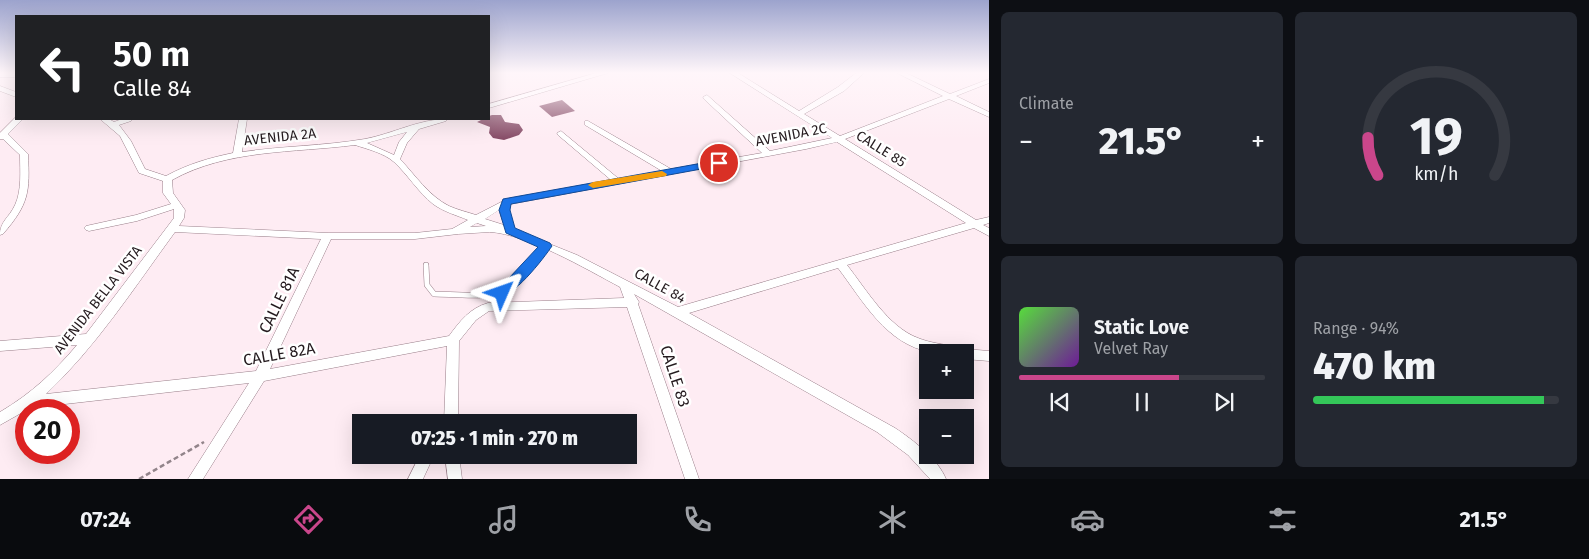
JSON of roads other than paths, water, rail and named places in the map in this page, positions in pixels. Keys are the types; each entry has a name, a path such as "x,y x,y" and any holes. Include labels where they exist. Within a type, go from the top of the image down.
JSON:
{"street":[{"path":"490,106 526,95"},
{"name":"CALLE 85","path":"769,95 989,232"},
{"path":"799,114 830,95"},
{"path":"946,95 989,115"},
{"name":"AVENIDA 2C","path":"454,232 507,202 768,154 839,139 953,95"},
{"path":"707,97 768,154"},
{"path":"0,232 16,215 24,195 24,154 2,136 18,120"},
{"path":"89,228 137,218 177,205 168,192 167,179 142,171 129,142 115,124 106,120"},
{"path":"115,124 125,120"},
{"path":"237,155 243,120"},
{"name":"AVENIDA 2A","path":"167,179 189,166 237,155 355,143 390,136 420,122 435,120"},
{"path":"396,159 403,142 420,122"},
{"path":"588,123 670,172"},
{"path":"562,133 617,181"},
{"name":"CALLE 84","path":"355,143 371,147 396,159 420,187 446,208 510,230 625,284 890,432 906,442 939,479"},
{"path":"172,229 328,236 415,236 490,228 510,230 504,210 507,202"},
{"name":"AVENIDA BELLA VISTA","path":"31,399 63,370 89,339 172,229 179,218 180,210 177,205"},
{"path":"676,312 989,220"},
{"name":"CALLE 81A","path":"195,479 260,376 328,236"},
{"path":"841,265 890,325 900,334 919,344"},
{"name":"CALLE 83","path":"625,284 633,302 692,479"},
{"path":"450,414 453,340 478,310 488,307 633,302"},
{"path":"0,346 89,339"},
{"name":"CALLE 82A","path":"55,399 260,376 453,340"},
{"path":"974,355 989,356"},
{"path":"446,414 450,405"},
{"name":"AVENIDA BELLA VISTA","path":"0,419 15,410"},
{"path":"415,479 422,464"},
{"path":"453,464 455,479"}],"lane":[{"path":"426,265 426,285 430,292 434,294 502,293 511,287 546,246"}]}
